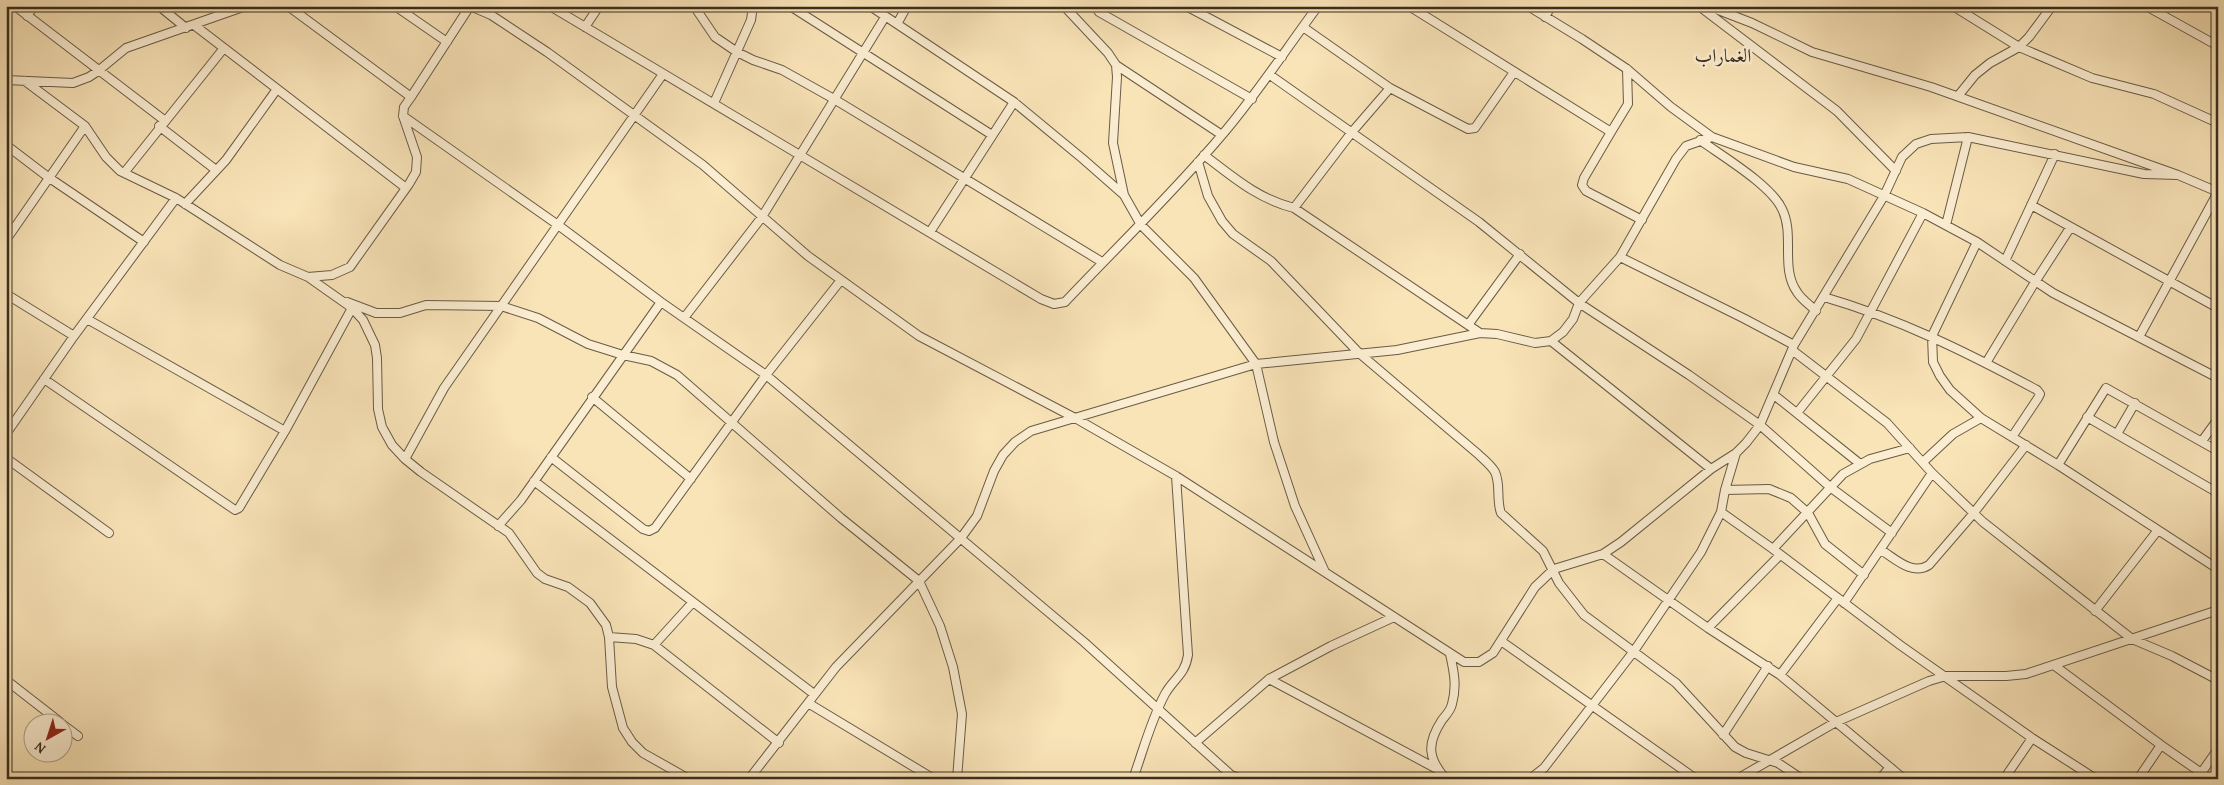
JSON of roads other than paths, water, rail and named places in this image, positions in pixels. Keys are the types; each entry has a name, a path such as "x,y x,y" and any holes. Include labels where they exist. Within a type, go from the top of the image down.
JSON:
{"street":[{"path":"15,6 162,123 216,170"},
{"path":"27,16 34,6"},
{"path":"160,6 224,48 406,188"},
{"path":"7,80 73,83 98,71 126,48 246,6"},
{"path":"288,6 411,97"},
{"path":"395,6 447,42"},
{"path":"308,277 332,275 350,267 416,172 417,157 402,116 404,107 470,6 491,16 547,52 703,165 808,256 919,336 1075,418 1176,476 1450,654 1464,662 1479,662 1493,653 1535,587 1554,569 1603,554 1622,542 1711,469 1736,453 1760,425 1793,348 1884,196 1902,157 1916,144 1931,139 1968,137 2144,174 2178,176"},
{"path":"550,6 1041,299 1054,304 1065,302 1102,262 1141,225 1201,159 1252,99 1318,6"},
{"path":"585,27 599,6"},
{"path":"694,6 715,37 737,52 782,70 834,98 1102,262"},
{"path":"714,103 751,20 753,6"},
{"path":"790,6 992,135"},
{"path":"870,6 1014,102 1124,195"},
{"path":"897,24 907,6"},
{"path":"1064,6 1108,53 1116,65 1222,135"},
{"path":"1094,6 1100,12 1252,99"},
{"path":"1186,6 1282,57"},
{"path":"1409,6 1611,132"},
{"path":"1528,6 1627,69 1672,107 1712,137 1794,167 1848,179 1923,213 1977,242 2035,282 2218,378"},
{"path":"1545,16 1551,6"},
{"path":"1699,6 1713,14 1837,110 1896,171"},
{"path":"1708,6 1752,23 1812,52 1958,96 2218,192 2139,337"},
{"path":"1952,6 2019,47 2092,78 2154,94 2217,122"},
{"path":"1958,96 1982,69 2019,47 2029,37 2052,6"},
{"path":"2146,6 2218,46"},
{"path":"684,318 762,217 885,17"},
{"path":"1303,27 1390,88 1472,130 1514,72"},
{"path":"124,173 162,123 224,48"},
{"path":"1116,65 1113,143 1124,195 1141,225 1194,278 1256,364 1274,442 1295,506 1325,572"},
{"path":"1627,69 1628,104 1584,178 1582,185 1586,191 1642,220"},
{"path":"405,459 444,388 663,74"},
{"path":"1270,75 1520,254 1579,303 1760,425 1830,487 1892,533"},
{"path":"25,80 85,126 106,157 124,173 176,198 280,265 308,277 352,308 362,320 375,345 378,410 382,427 392,445 405,459 498,526 516,542 537,573 545,579 568,587 590,603 606,625 609,638 612,687 623,728 632,742 643,753 689,779"},
{"path":"1294,208 1352,132 1390,88"},
{"path":"185,204 216,170 277,89"},
{"path":"930,232 1014,102"},
{"path":"402,116 558,225 661,302 766,375 1084,642 1230,777 1241,779"},
{"path":"6,240 85,126"},
{"path":"749,779 836,667 961,538 977,516 994,471 1003,455 1015,442 1032,431 1256,364 1397,350 1480,333 1496,334 1535,343 1551,341 1563,332 1573,319 1579,303 1620,257 1676,159 1686,146 1712,137"},
{"path":"1946,225 1968,137"},
{"path":"1700,140 1770,192 1782,209 1787,225 1790,276 1796,292 1816,312"},
{"path":"6,144 48,177 144,242"},
{"path":"2005,261 2055,154"},
{"path":"1201,159 1252,192 1274,203 1294,208 1480,333"},
{"path":"1201,159 1208,196 1222,221 1233,234 1271,261 1359,353 1478,454 1494,471 1498,483 1498,506 1501,513 1542,551 1554,569 1559,583 1584,615 1687,693 1735,747 1746,753 1769,759 1802,779"},
{"path":"6,434 74,336 176,198"},
{"path":"2031,205 2218,308"},
{"path":"1797,413 1856,339 1923,213"},
{"path":"1986,363 2070,228"},
{"path":"1977,242 1932,336 1932,362 1950,390 1982,418 2218,569"},
{"path":"1468,325 1520,254"},
{"path":"1620,257 1745,319 1793,348 1874,412 1973,514 2132,639 2172,656 2218,680"},
{"path":"551,456 643,529 649,531 655,528 766,375 841,280"},
{"path":"6,294 74,336"},
{"path":"1824,297 1870,310 1932,336 2037,390 2040,394 2012,436"},
{"path":"343,300 376,313 400,313 426,305 501,306 538,318 588,344 622,355 651,361 677,375 841,518 919,581 940,626 953,667 962,714 956,779"},
{"path":"498,526 534,481 661,302"},
{"path":"44,379 235,510 239,508 285,431 352,308"},
{"path":"87,319 285,431"},
{"path":"1551,341 1711,469"},
{"path":"2058,465 2106,388 2218,451"},
{"path":"1774,395 1859,464"},
{"path":"592,397 691,479"},
{"path":"2117,434 2135,404"},
{"path":"2087,417 2218,493"},
{"path":"1923,462 1953,434 1982,418"},
{"path":"2202,441 2218,419"},
{"path":"1881,550 1914,570 1922,570 1929,565 1973,514 2026,445"},
{"path":"1708,628 1777,552 1830,487 1843,474 1859,464 1910,448"},
{"path":"1530,779 1544,768 1634,651 1700,552 1721,512 1724,490 1736,453"},
{"path":"6,458 109,533"},
{"path":"1780,675 1864,576 1932,473"},
{"path":"1133,779 1158,709 1166,692 1186,666 1188,655 1176,476"},
{"path":"534,481 814,694"},
{"path":"1724,490 1769,489 1791,498 1808,513 1825,544 1864,576"},
{"path":"1721,512 2032,738 2096,779"},
{"path":"2095,610 2158,530"},
{"path":"1603,554 1668,601 1768,666 1904,779"},
{"path":"654,645 693,602"},
{"path":"1737,779 1836,722 1908,689 1946,676 2012,676 2026,674 2055,666 2218,610"},
{"path":"1195,743 1269,678 1331,646 1394,617"},
{"path":"609,638 636,639 654,645 778,742"},
{"path":"1501,640 1696,779"},
{"path":"1437,769 1430,746 1433,734 1452,706 1456,683 1450,654"},
{"path":"1723,735 1768,666"},
{"path":"2055,666 2162,745 2199,775 2210,779"},
{"path":"1269,678 1437,769 1446,779"},
{"path":"6,680 47,712"},
{"path":"808,703 934,779"},
{"path":"72,731 78,736"},
{"path":"2004,779 2032,738"},
{"path":"2138,779 2162,745"},
{"path":"2199,775 2218,749"},
{"path":"1880,779 1890,768"}],"district":[{"name":"الغماراب","path":"1723,55"}]}
